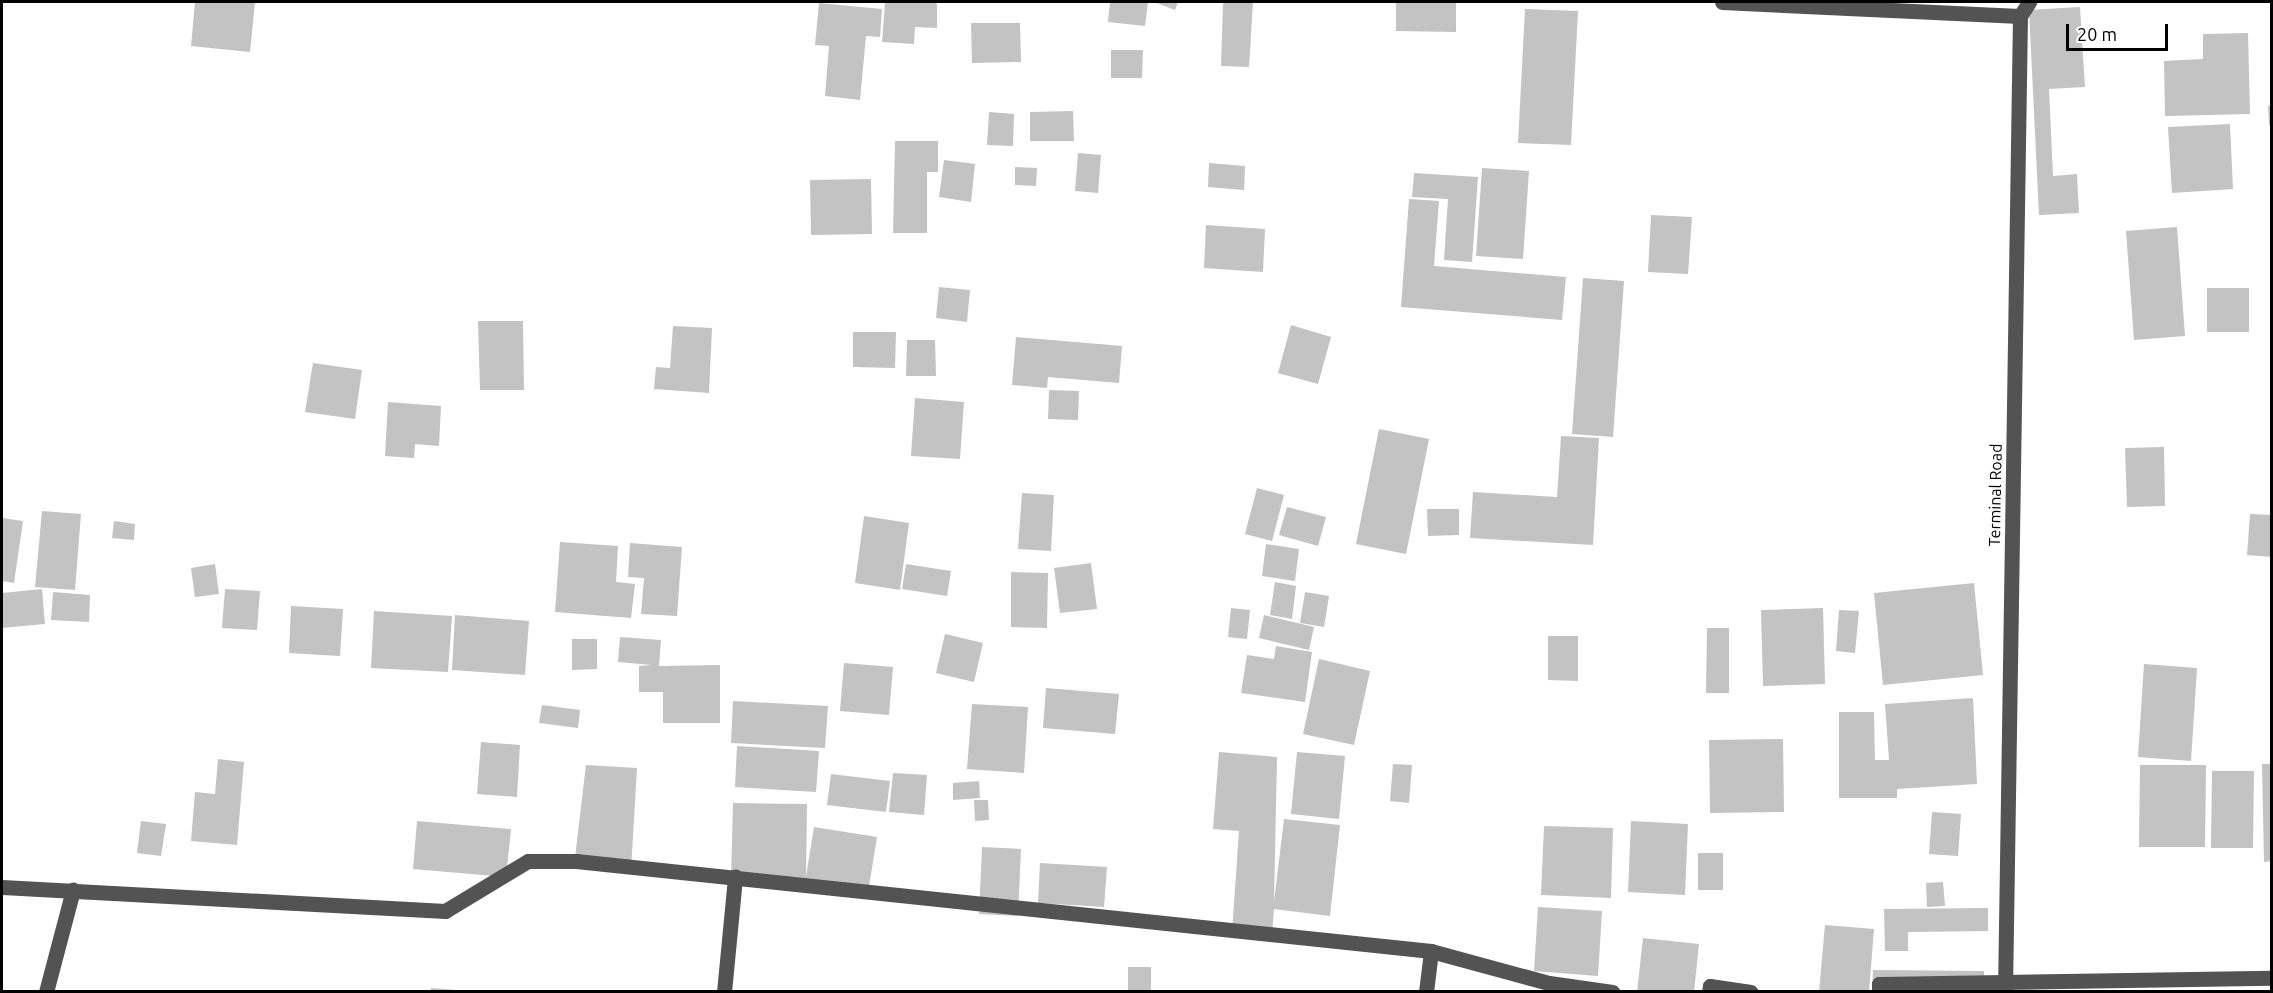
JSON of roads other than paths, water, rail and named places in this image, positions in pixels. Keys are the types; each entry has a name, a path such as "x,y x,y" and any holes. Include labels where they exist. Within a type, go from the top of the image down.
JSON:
{"street":[{"path":"1722,2 2020,16 2029,2"},
{"name":"Terminal Road","path":"2005,989 2020,16"},
{"path":"2,887 445,911 528,861 735,877 1431,951 1549,983 1612,992"},
{"path":"724,992 735,877"},
{"path":"46,992 73,890"},
{"path":"1426,992 1431,951"},
{"path":"1879,992 1880,984 2005,989 2271,978"},
{"path":"1709,992 1710,986 1751,992"}]}
